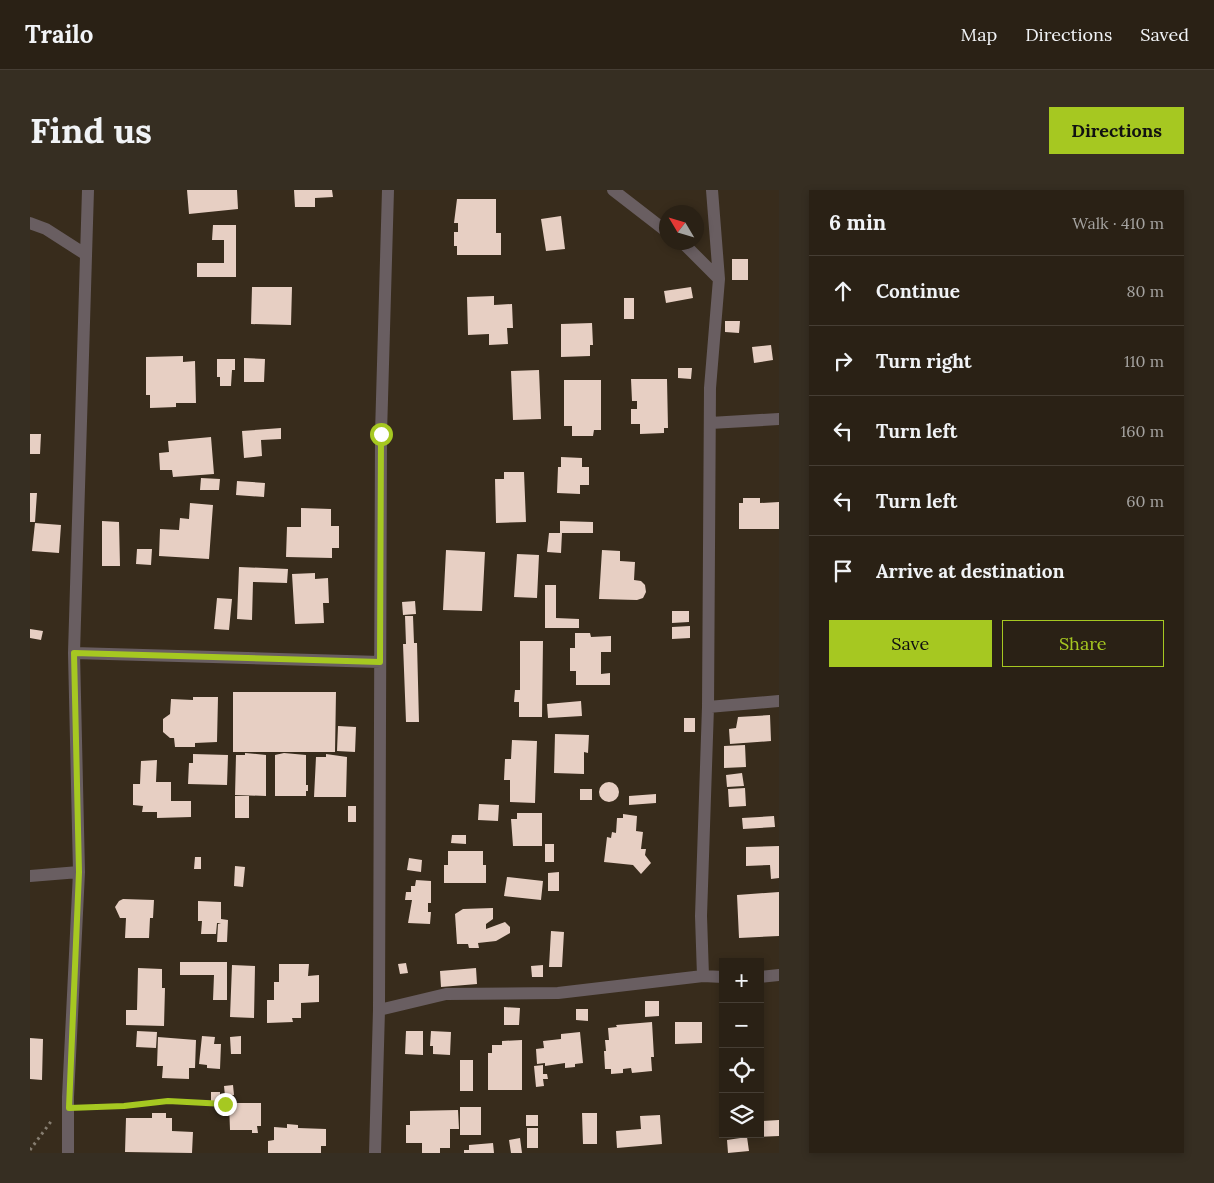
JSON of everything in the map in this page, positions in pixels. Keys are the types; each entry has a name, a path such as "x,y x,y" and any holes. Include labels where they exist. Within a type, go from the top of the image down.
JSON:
{"street":[{"path":"68,1153 68,1102 79,872 74,653 88,190"},
{"path":"376,1153 379,1010 381,434 388,190"},
{"path":"613,190 659,226"},
{"path":"704,976 701,916 708,707 710,388 719,279 712,190"},
{"path":"30,222 46,229 85,254"},
{"path":"690,250 719,279"},
{"path":"710,423 779,418"},
{"path":"74,653 380,662"},
{"path":"708,707 779,701"},
{"path":"30,876 79,872"},
{"path":"764,977 779,975"},
{"path":"379,1010 446,994 558,993 704,976 719,978"}],"path":[{"path":"30,1150 68,1102 124,1106 168,1101 225,1104"}],"building":[{"path":"187,190 237,190 238,209 189,214"},
{"path":"294,190 332,190 333,197 315,198 315,207 295,207"},
{"path":"457,199 496,199 496,233 501,233 501,255 457,255 457,246 454,246 454,232 458,232 458,223 454,223"},
{"path":"561,216 565,249 546,251 541,219"},
{"path":"213,225 236,225 236,277 197,277 197,263 224,263 224,240 212,240"},
{"path":"732,259 748,259 748,280 732,280"},
{"path":"252,287 292,287 291,325 251,324"},
{"path":"691,287 693,298 666,303 664,291"},
{"path":"494,296 494,305 512,304 513,328 507,328 508,344 489,345 489,334 468,335 467,297"},
{"path":"624,298 634,298 634,319 624,319"},
{"path":"725,321 740,321 739,333 725,332"},
{"path":"592,323 593,345 590,345 590,356 561,357 561,324"},
{"path":"771,345 773,360 754,363 752,347"},
{"path":"183,356 183,362 195,361 196,403 176,403 176,407 150,408 150,395 146,395 146,357"},
{"path":"244,358 265,359 264,382 244,382"},
{"path":"217,359 235,359 235,370 232,370 231,386 220,386 220,377 217,377"},
{"path":"678,368 692,368 691,379 678,378"},
{"path":"539,370 541,419 513,420 511,371"},
{"path":"631,379 667,379 668,428 664,428 664,433 640,434 640,424 631,424 631,409 637,409 637,401 632,401"},
{"path":"564,380 601,380 601,430 594,430 593,436 572,436 572,426 564,426"},
{"path":"281,428 281,439 261,440 262,456 244,458 242,431"},
{"path":"30,434 41,434 40,454 30,454"},
{"path":"211,437 214,474 173,477 172,470 160,470 159,453 169,452 168,441"},
{"path":"561,457 582,458 582,467 589,467 589,485 580,485 580,494 557,493 558,467 561,467"},
{"path":"504,472 524,472 526,522 496,523 495,479 504,479"},
{"path":"201,478 220,479 219,490 200,490"},
{"path":"237,481 265,483 264,497 236,495"},
{"path":"30,493 37,493 35,522 30,522"},
{"path":"743,498 760,498 760,503 779,502 779,529 739,529 739,503 743,503"},
{"path":"190,503 213,505 209,559 159,556 160,529 179,530 180,518 189,519"},
{"path":"301,508 331,509 331,526 339,526 339,548 332,548 332,558 286,557 287,527 301,527"},
{"path":"102,521 119,522 120,566 102,566"},
{"path":"560,521 593,522 593,533 562,533 561,553 547,552 549,533 560,533"},
{"path":"35,523 61,525 59,553 32,551"},
{"path":"137,549 152,549 151,565 136,564"},
{"path":"446,550 485,552 482,611 443,610"},
{"path":"602,550 620,551 620,561 635,562 634,580 641,581 645,585 646,592 643,598 637,600 599,599"},
{"path":"517,554 539,555 537,598 514,597"},
{"path":"239,567 288,569 287,583 253,582 252,620 237,619"},
{"path":"315,573 315,579 328,578 329,603 323,603 324,623 295,624 292,574"},
{"path":"545,585 556,585 556,618 579,619 579,628 545,628"},
{"path":"217,598 232,599 229,630 214,629"},
{"path":"415,601 416,614 403,615 402,602"},
{"path":"672,611 689,611 689,622 672,623"},
{"path":"405,616 413,616 414,643 417,643 419,722 406,722 403,644 406,644"},
{"path":"690,626 690,638 672,639 672,627"},
{"path":"30,629 43,631 41,640 30,638"},
{"path":"575,633 590,633 591,637 611,636 611,652 601,652 601,674 610,673 610,685 576,685 576,671 570,671 570,648 575,648"},
{"path":"520,641 543,641 542,717 519,717 519,702 514,702 515,690 520,690"},
{"path":"233,692 336,692 335,752 233,752"},
{"path":"193,697 218,697 217,742 195,743 195,747 175,747 174,738 170,738 163,732 163,719 170,714 171,699 193,700"},
{"path":"581,701 582,716 548,718 547,704"},
{"path":"770,715 771,741 730,744 729,729 736,728 738,717"},
{"path":"684,718 695,718 695,732 684,732"},
{"path":"338,726 356,727 355,752 337,751"},
{"path":"555,734 589,735 588,753 584,752 584,774 554,773"},
{"path":"512,740 537,741 535,803 510,802 510,780 504,780 505,759 511,759"},
{"path":"745,745 746,767 724,768 724,746"},
{"path":"245,753 266,755 266,796 235,795 236,755 245,755"},
{"path":"284,753 306,755 306,785 308,785 308,791 306,791 306,796 275,796 275,755"},
{"path":"193,754 228,755 227,785 188,784 189,763 193,763"},
{"path":"326,754 347,757 346,797 314,797 316,757 326,757"},
{"path":"157,760 156,782 171,782 171,801 191,801 191,817 157,818 157,812 142,812 143,806 133,805 133,784 140,784 141,761"},
{"path":"742,773 744,786 727,787 726,775"},
{"path":"609,782 616,785 619,792 616,799 609,802 602,799 599,792 602,785"},
{"path":"745,788 746,806 729,807 728,789"},
{"path":"580,789 592,789 592,800 580,800"},
{"path":"656,794 656,803 629,805 629,796"},
{"path":"235,796 249,796 249,818 235,818"},
{"path":"479,804 499,805 498,821 478,820"},
{"path":"348,806 356,806 356,822 348,822"},
{"path":"517,813 542,813 542,846 513,846 511,819 517,819"},
{"path":"623,814 637,816 636,831 643,832 641,849 646,849 645,855 651,863 641,874 633,865 604,862 607,837 611,838 612,832 616,833 617,818 623,818"},
{"path":"774,816 775,827 743,829 742,818"},
{"path":"452,835 466,835 466,844 451,843"},
{"path":"545,844 554,844 554,862 545,862"},
{"path":"779,846 779,878 771,879 770,865 746,866 746,847"},
{"path":"448,851 483,851 483,865 486,865 486,883 444,883 444,865 448,865"},
{"path":"195,857 201,857 201,869 194,869"},
{"path":"409,858 422,860 421,872 407,870"},
{"path":"235,866 245,867 243,887 234,886"},
{"path":"559,872 559,891 548,891 548,873"},
{"path":"507,877 543,881 541,900 504,896"},
{"path":"416,880 431,881 431,903 428,903 428,912 431,912 430,924 408,923 412,900 405,900 406,892 411,892 411,886 415,886"},
{"path":"779,892 779,936 739,938 737,895"},
{"path":"123,899 154,900 153,918 150,918 149,938 125,938 126,918 120,918 115,907"},
{"path":"198,901 221,902 221,919 228,920 227,942 217,942 218,924 221,923 217,923 216,934 201,934 202,921 198,921"},
{"path":"493,908 493,919 486,924 486,929 505,922 510,927 510,933 496,941 478,943 479,948 469,948 468,944 457,944 455,914 463,909"},
{"path":"551,931 564,932 562,967 549,967"},
{"path":"180,962 227,962 227,1000 213,1000 214,975 180,975"},
{"path":"406,963 408,973 400,974 398,964"},
{"path":"279,964 309,964 308,976 319,975 319,1002 301,1003 301,1018 292,1018 293,1022 267,1023 267,1000 274,1000 274,982 279,982"},
{"path":"232,965 255,966 254,1018 230,1017"},
{"path":"543,965 543,977 532,977 531,966"},
{"path":"138,968 162,969 162,988 165,988 164,1026 126,1025 126,1010 137,1010"},
{"path":"476,968 477,984 441,987 440,971"},
{"path":"645,1001 659,1001 659,1016 645,1017"},
{"path":"504,1007 520,1008 519,1025 504,1025"},
{"path":"576,1009 588,1009 588,1021 576,1020"},
{"path":"652,1022 654,1057 651,1057 652,1071 632,1073 631,1068 623,1069 623,1073 611,1074 611,1069 605,1069 604,1051 606,1051 605,1040 609,1040 608,1028 617,1027 616,1025"},
{"path":"675,1022 702,1022 702,1043 675,1044"},
{"path":"137,1031 157,1032 156,1048 136,1047"},
{"path":"406,1031 423,1031 423,1055 405,1054"},
{"path":"431,1031 451,1032 450,1055 433,1054 433,1046 430,1046"},
{"path":"580,1032 583,1063 575,1064 575,1067 565,1068 565,1063 545,1066 545,1063 537,1064 536,1049 544,1048 543,1041 561,1039 561,1034"},
{"path":"202,1036 215,1037 214,1044 221,1044 220,1069 207,1068 207,1065 199,1064"},
{"path":"241,1036 241,1054 231,1054 230,1037"},
{"path":"158,1037 196,1040 195,1068 189,1068 189,1079 162,1078 163,1066 157,1066"},
{"path":"30,1038 43,1039 42,1080 30,1079"},
{"path":"522,1040 522,1090 488,1090 488,1053 492,1053 492,1045 502,1045 502,1041"},
{"path":"460,1060 473,1060 473,1091 460,1091"},
{"path":"543,1065 543,1074 547,1074 548,1079 543,1079 544,1086 536,1087 534,1066"},
{"path":"233,1085 234,1095 225,1096 224,1086"},
{"path":"211,1092 220,1092 220,1102 211,1102"},
{"path":"229,1103 261,1103 261,1126 257,1126 258,1133 252,1133 252,1130 230,1130"},
{"path":"460,1107 481,1107 481,1135 460,1135"},
{"path":"458,1110 459,1129 450,1129 450,1148 440,1148 440,1153 422,1153 422,1143 406,1143 406,1125 410,1125 410,1111"},
{"path":"152,1113 166,1113 166,1118 172,1118 172,1131 193,1132 192,1153 125,1152 126,1118 152,1118"},
{"path":"582,1113 597,1113 597,1144 583,1144"},
{"path":"526,1115 538,1115 538,1126 526,1126"},
{"path":"660,1115 662,1144 617,1148 616,1131 641,1129 640,1116"},
{"path":"779,1120 779,1136 764,1137 764,1121"},
{"path":"287,1124 298,1125 298,1128 326,1129 326,1146 321,1146 321,1153 268,1153 268,1141 274,1140 274,1127 287,1128"},
{"path":"527,1128 538,1128 538,1148 527,1148"},
{"path":"520,1138 522,1153 511,1153 509,1140"},
{"path":"747,1138 749,1151 728,1153 727,1140"},
{"path":"493,1143 494,1153 464,1153 464,1150 469,1150 469,1145"}],"route":[{"path":"225,1104 168,1101 124,1106 69,1108 79,872 74,653 380,662 381,434"}]}
